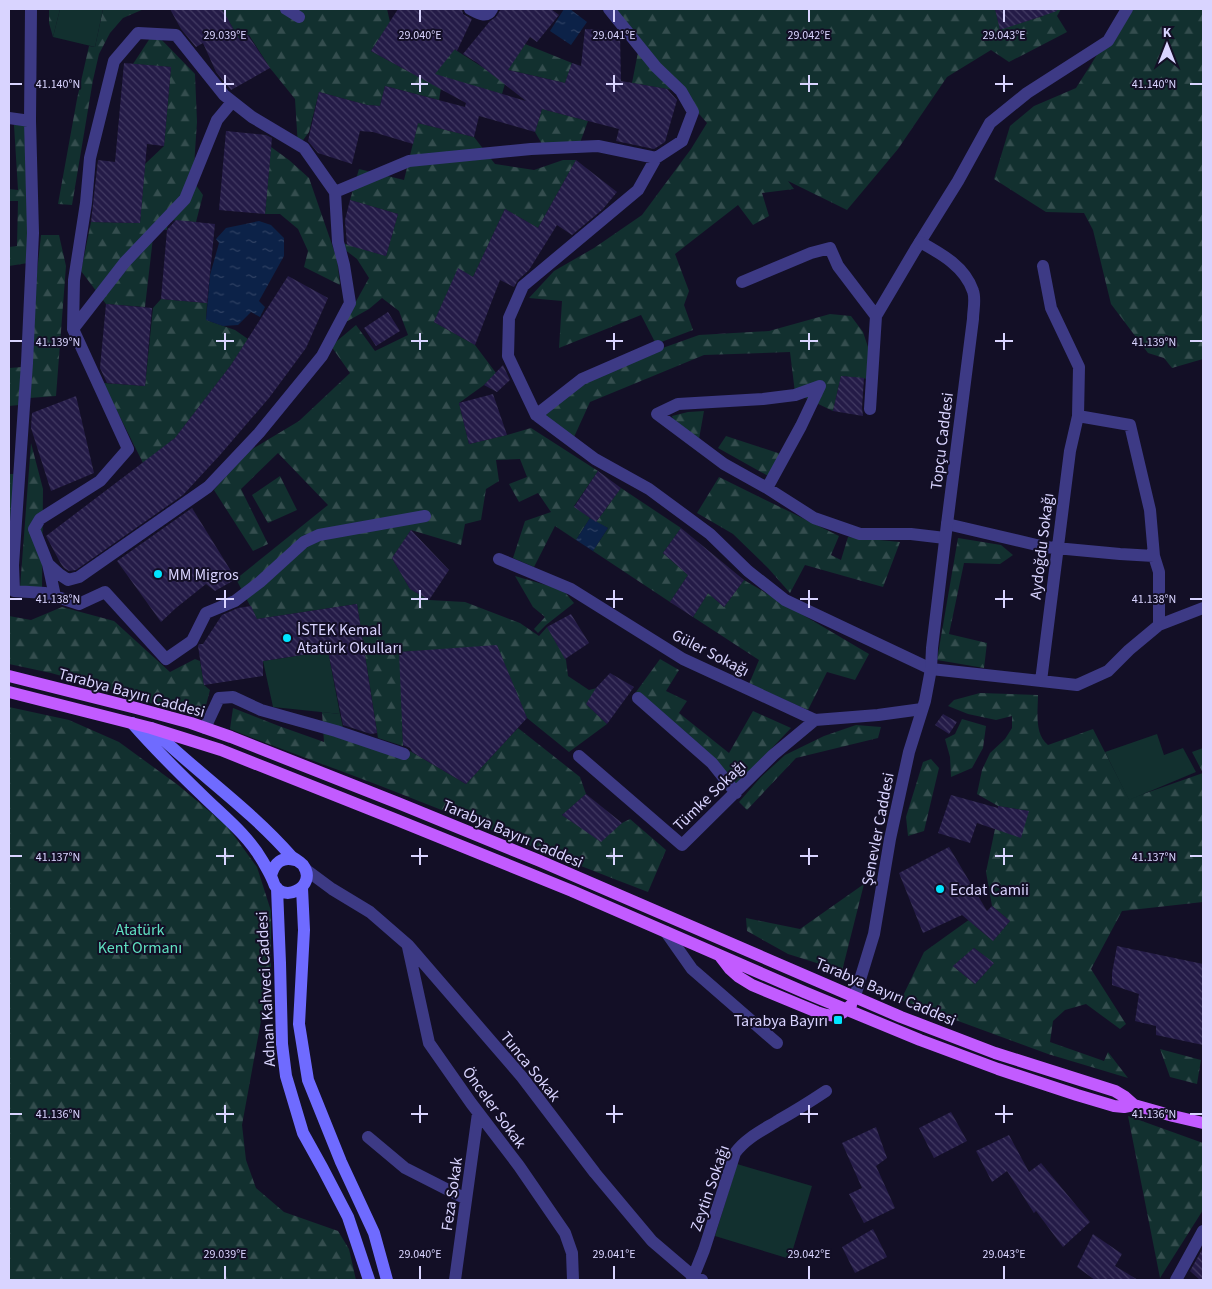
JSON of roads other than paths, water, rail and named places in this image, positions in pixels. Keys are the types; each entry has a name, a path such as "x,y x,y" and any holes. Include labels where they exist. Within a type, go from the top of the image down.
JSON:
{"main road":[{"name":"Tarabya Bayırı Caddesi","path":"9,676 136,708 231,737 522,854 902,1017 994,1053 1114,1091 1134,1104 1203,1123"},
{"name":"Tarabya Bayırı Caddesi","path":"9,692 151,728 207,746 406,823 572,891 718,955 739,977 752,985 826,1015 841,1015 847,1010 998,1070 1114,1106 1124,1107 1134,1104"},
{"path":"136,708 151,728 275,837 295,860"},
{"path":"132,723 165,759 244,835 272,876"},
{"path":"195,768 192,764 191,753 198,747 207,746"},
{"path":"289,858 295,860 301,863 305,869 306,876 303,886 298,891 282,892 273,883 273,869 279,861 289,858"},
{"name":"Adnan Kahveci Caddesi","path":"303,886 304,930 299,1024 308,1080 341,1162 374,1233 387,1280"},
{"name":"Adnan Kahveci Caddesi","path":"276,888 282,1044 286,1076 303,1133 324,1169 348,1217 369,1280"},
{"path":"847,1010 855,996"}],"street":[{"path":"31,9 30,120 33,233 28,346 13,565 14,591 45,593 80,604 105,592 166,659 192,641 206,613 235,601 260,582 304,542 319,535 425,516"},
{"path":"286,9 299,17"},
{"path":"470,9 480,15 486,15 491,11"},
{"path":"609,9 656,67 681,91 694,112 682,141 656,158 638,190 523,286 509,318 508,356 536,415 595,459 650,489 710,534 748,571 785,600 932,669 1077,685 1108,671 1129,650 1159,625 1203,608"},
{"path":"870,408 876,316 958,181 990,123 1028,93 1108,41 1128,9"},
{"path":"48,564 68,580 79,577 208,487 259,434 322,356 350,303 338,242 335,192 304,148 252,117 224,95 176,35 138,33 114,60 90,158 86,203 74,280 73,329 128,449 100,481 40,519 34,529 48,564 54,596"},
{"path":"73,329 125,262 185,199 217,120 232,102"},
{"path":"9,118 30,120"},
{"path":"335,192 409,161 418,160 531,149 598,146 656,158"},
{"name":"Topçu Caddesi","path":"920,242 940,253 962,270 974,293 973,319 932,648 932,669"},
{"path":"742,282 811,253 830,248 838,266 876,316"},
{"name":"Aydoğdu Sokağı","path":"1040,681 1070,451 1078,416 1079,367 1051,308 1043,266"},
{"path":"536,415 582,379 658,346"},
{"path":"766,488 801,426 820,386 795,395 678,404 657,414 724,464 814,518 860,534 911,534 946,538"},
{"path":"1078,416 1130,425 1150,510 1154,556 1159,572 1159,625"},
{"path":"947,524 1045,547 1154,556"},
{"name":"Güler Sokağı","path":"499,559 571,589 683,659 815,720 922,709"},
{"name":"Şenevler Caddesi","path":"855,996 874,934 890,839 909,752 925,701 932,669"},
{"path":"205,728 219,698 233,697 261,710 336,731 404,754"},
{"path":"638,698 712,763 736,793"},
{"name":"Tümke Sokağı","path":"579,756 682,845 773,756 815,720"},
{"name":"Tunca Sokak","path":"305,869 332,889 370,912 408,944 522,1077 595,1173 652,1241 695,1279"},
{"path":"303,886 332,889"},
{"path":"666,932 692,969 777,1044"},
{"name":"Önceler Sokak","path":"408,944 429,1043 478,1113 519,1166 565,1233 572,1253 573,1280"},
{"name":"Zeytin Sokağı","path":"695,1279 735,1153 741,1144 826,1091"},
{"name":"Feza Sokak","path":"455,1280 478,1113"},
{"path":"368,1137 405,1168 466,1199"},
{"path":"1176,1280 1203,1231"}],"water":[{"path":"564,9 570,9 587,22 571,45 550,31"},
{"path":"259,221 271,225 284,238 284,256 259,301 265,307 260,317 251,312 238,325 223,326 206,320 210,275 219,243 216,239 226,228"},
{"path":"590,518 608,528 593,551 576,540"}],"place":[{"name":"MM Migros","path":"158,574"},
{"name":"İSTEK Kemal Atatürk Okulları","path":"287,638"},
{"name":"Ecdat Camii","path":"940,889"},
{"name":"Tarabya Bayırı","path":"838,1020"}],"park label":[{"name":"Atatürk Kent Ormanı","path":"140,938"}]}
